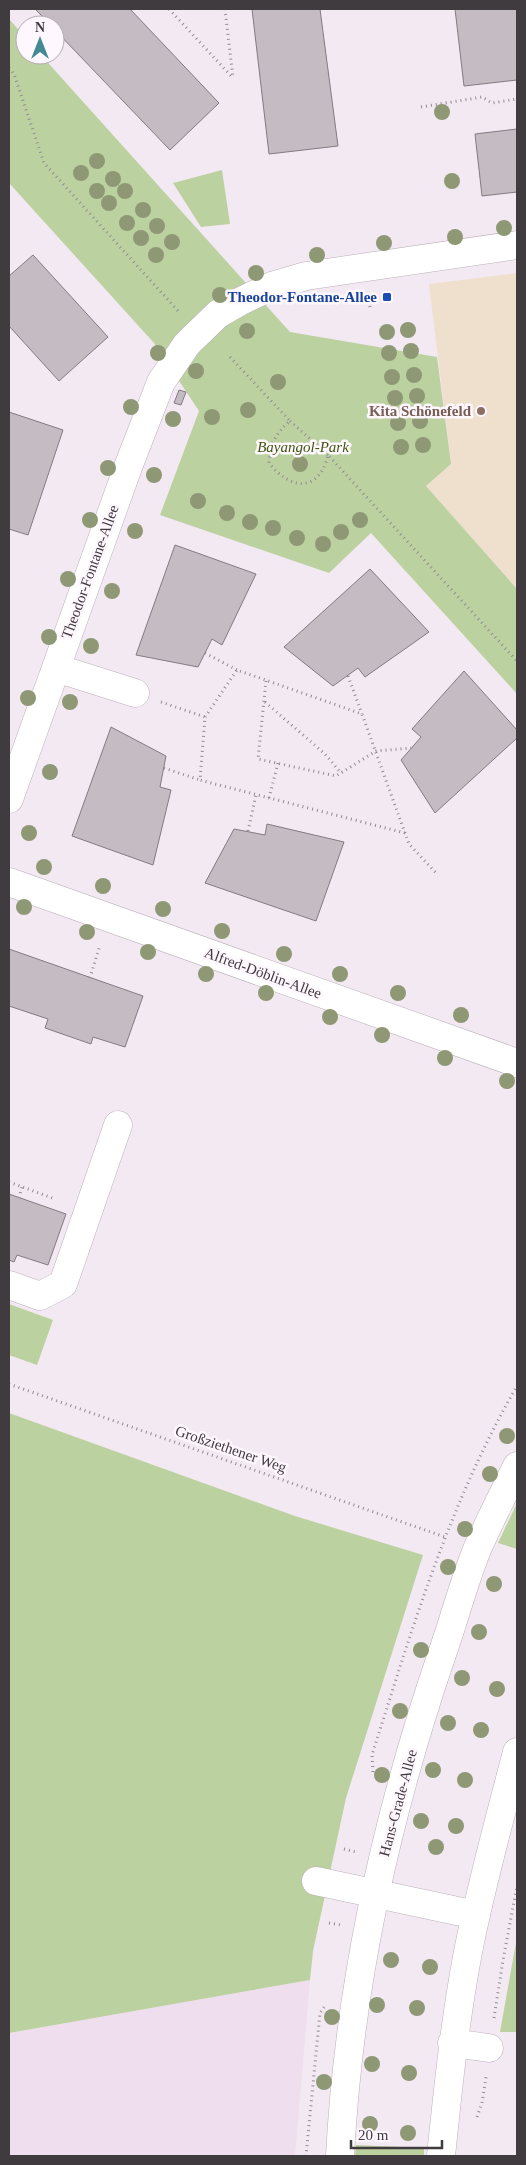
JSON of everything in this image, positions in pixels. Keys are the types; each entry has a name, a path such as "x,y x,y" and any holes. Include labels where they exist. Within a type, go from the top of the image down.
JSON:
{"street":[{"name":"Theodor-Fontane-Allee","path":"9,799 128,466 161,382 174,360 201,329 218,314 239,302 272,286 306,276 517,245"},
{"path":"56,668 135,693"},
{"name":"Alfred-Döblin-Allee","path":"9,882 517,1063"},
{"path":"9,1285 40,1296 63,1284 118,1125"},
{"name":"Hans-Grade-Allee","path":"340,2156 353,2018 374,1893 426,1701 478,1549 517,1466"},
{"path":"441,2156 452,2042 476,1914 517,1752"},
{"path":"316,1881 476,1914"},
{"path":"452,2042 489,2048"}],"path":[{"path":"169,9 233,78 225,9"},
{"path":"9,68 14,74 44,163 182,315"},
{"path":"421,107 482,97 492,103 517,99"},
{"path":"368,301 370,307"},
{"path":"230,357 290,421 328,455 517,661"},
{"path":"290,421 276,435 270,452 269,463 277,474 290,482 305,484 319,477 325,468 328,455"},
{"path":"205,653 237,670 362,714"},
{"path":"200,780 205,718 237,670"},
{"path":"348,676 409,844 437,874"},
{"path":"266,680 258,759 336,776 376,751 411,748"},
{"path":"135,693 205,718"},
{"path":"264,701 325,754 341,773"},
{"path":"270,798 278,763"},
{"path":"164,768 200,780 405,833"},
{"path":"248,831 256,795"},
{"path":"90,978 99,948"},
{"path":"9,1182 55,1199"},
{"path":"19,1198 22,1187"},
{"name":"Großziethener Weg","path":"9,1384 445,1537"},
{"path":"372,1755 409,1636 445,1537 475,1468 517,1386"},
{"path":"482,2103 503,1960 517,1886"},
{"path":"306,2156 320,2013"}],"shaded area":[{"name":"Kita Schönefeld","path":"517,273 517,589 426,486 451,464 429,284"},
{"path":"310,1980 295,2156 9,2156 9,2033"}],"green space":[{"name":"Bayangol-Park","path":"9,19 15,26 15,65 50,65 290,332 437,357 451,464 426,486 517,589 517,694 371,533 329,573 160,515 199,411 154,343 9,183"},
{"path":"222,170 230,224 201,227 173,183"},
{"path":"9,1304 53,1320 37,1365 9,1355"},
{"path":"9,1413 295,1516 423,1555 346,1798 313,1951 310,1980 9,2033"},
{"path":"517,1503 517,1549 498,1543"},
{"path":"517,1937 517,2032 500,2032"},
{"path":"356,2145 424,2148 424,2156 355,2156"}],"building":[{"path":"35,9 130,9 219,103 170,150 65,40 65,15 41,15"},
{"path":"252,9 320,9 338,146 269,154"},
{"path":"455,9 517,9 517,80 464,86"},
{"path":"517,129 517,192 482,196 475,134"},
{"path":"33,255 108,337 59,381 9,326 9,276"},
{"path":"179,390 186,392 181,405 174,403"},
{"path":"9,412 63,430 28,535 9,529"},
{"path":"175,545 256,574 222,645 212,639 198,667 136,655"},
{"path":"370,569 429,632 365,677 358,668 333,686 284,647"},
{"path":"464,671 517,730 517,738 435,813 401,760 421,737 412,729"},
{"path":"111,727 166,756 160,787 171,790 153,865 72,836"},
{"path":"267,824 344,842 316,921 205,883 234,829 265,835"},
{"path":"9,949 143,996 125,1047 93,1037 91,1044 45,1028 48,1019 9,1006"},
{"path":"9,1194 66,1214 48,1265 17,1255 14,1262 9,1260"}],"place":[{"name":"Theodor-Fontane-Allee","path":"387,297"},
{"name":"Kita Schönefeld","path":"481,411"}]}
